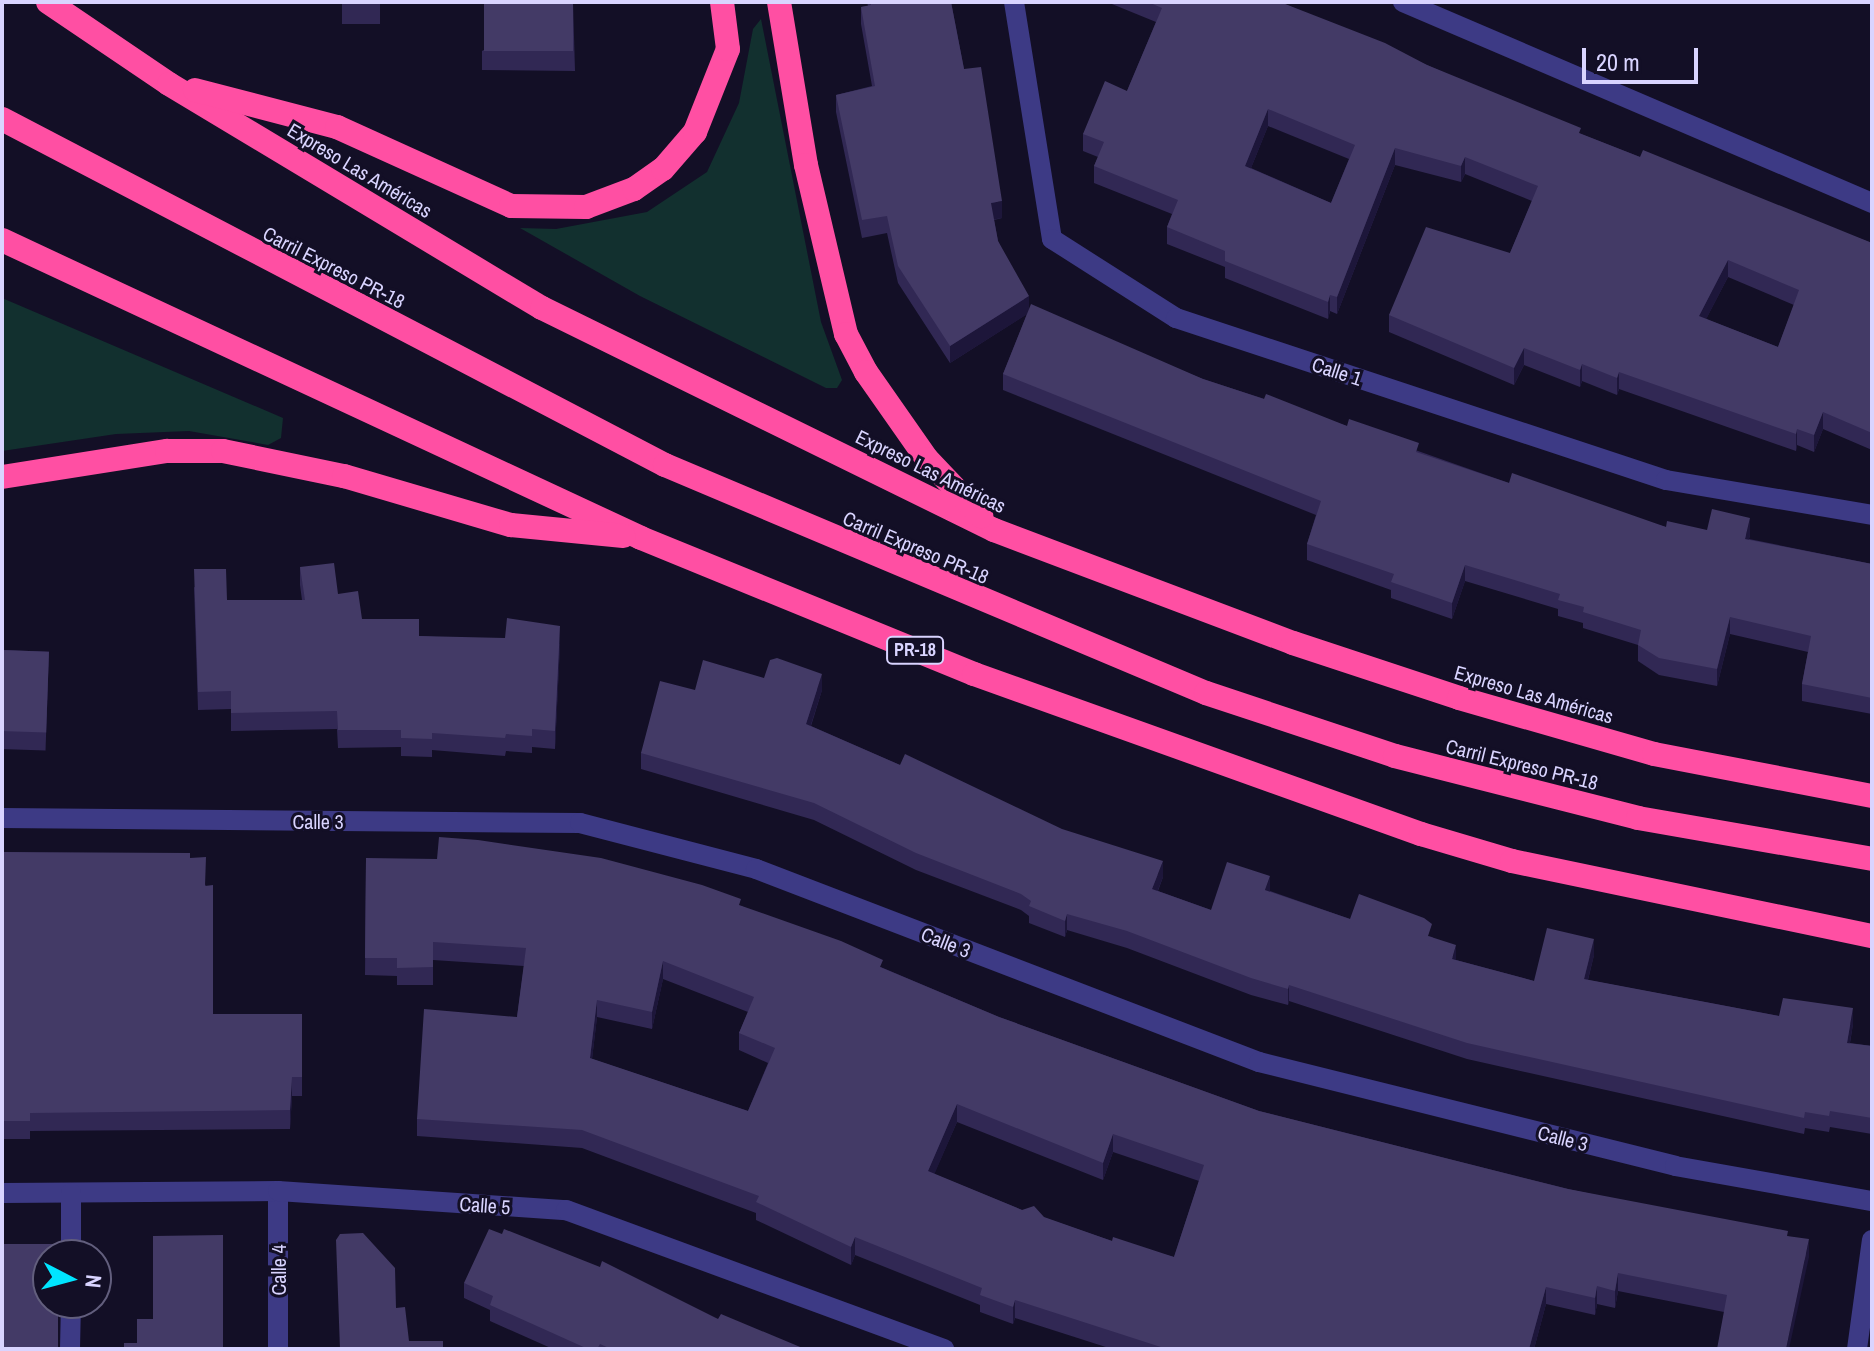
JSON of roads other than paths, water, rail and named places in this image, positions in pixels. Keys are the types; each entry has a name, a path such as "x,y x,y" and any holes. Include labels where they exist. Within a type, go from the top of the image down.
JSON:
{"highway":[{"name":"Expreso Las Américas","path":"48,2 169,84 542,308 994,530 1293,643 1459,698 1654,754 1872,796"},
{"path":"169,84 337,127 511,206 586,207 634,189 663,169 695,132 728,49 722,2"},
{"path":"779,2 806,165 846,334 866,372 927,459 994,530"},
{"name":"Carril Expreso PR-18","path":"2,119 665,465 1206,693 1395,756 1638,818 1872,859"},
{"name":"PR-18","path":"2,240 641,538 974,674 1421,834 1527,864 1872,936"},
{"path":"2,477 167,451 223,451 344,476 511,525 641,538"}],"street":[{"name":"Calle 1","path":"1014,2 1052,239 1176,318 1666,480 1872,515"},
{"path":"1403,2 1872,203"},
{"name":"Calle 3","path":"2,818 580,823 756,869 1259,1062 1675,1166 1872,1201"},
{"name":"Calle 5","path":"2,1193 278,1191 566,1210 944,1349"},
{"name":"Calle 4","path":"278,1191 278,1349"},
{"path":"71,1193 71,1239"},
{"path":"1857,1349 1872,1240"},
{"path":"70,1349 71,1319"}]}
